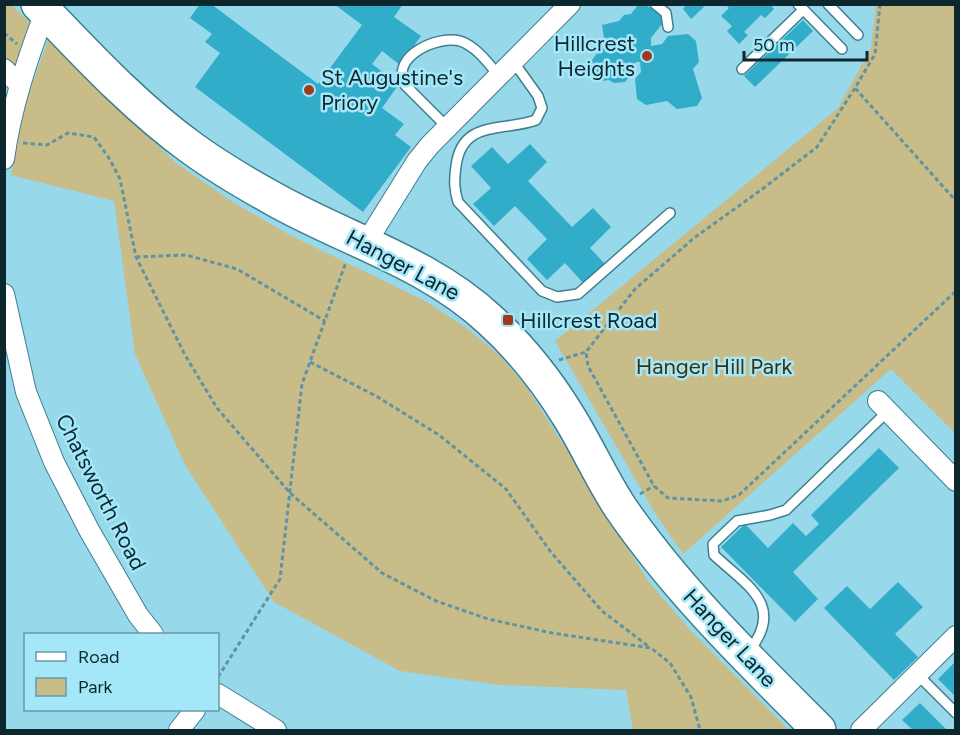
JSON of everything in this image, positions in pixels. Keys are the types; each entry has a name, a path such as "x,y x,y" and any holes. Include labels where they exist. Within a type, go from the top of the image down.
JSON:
{"highway":[{"name":"Hanger Lane","path":"42,8 132,99 192,148 276,200 356,254 445,285 468,301 511,340 541,374 619,505 660,561 746,655 807,727"}],"street":[{"path":"356,254 417,161 447,127 570,4"},
{"path":"4,159 20,85 42,8"},
{"path":"4,69 20,85"},
{"name":"Chatsworth Road","path":"4,294 26,392 54,462 89,530 138,615 152,633"},
{"path":"883,406 956,481"},
{"path":"861,730 956,636"},
{"path":"219,695 276,730"},
{"path":"179,730 194,711"}],"lane":[{"path":"655,4 666,13 668,27"},
{"path":"828,4 858,35"},
{"path":"742,69 801,7 843,49"},
{"path":"447,127 402,79 402,72 410,58 429,45 459,41 471,48 499,76"},
{"path":"513,61 538,96 542,108 536,120 524,125 474,133 458,151 453,186 458,202 542,291 557,297 578,294 670,213"},
{"path":"746,655 763,630 765,613 761,601 714,555 712,544 737,521 786,510 883,406"},
{"path":"917,674 956,713"}],"path":[{"path":"880,4 875,54 817,147 694,238 635,289 586,352 588,366 654,486 668,498 722,501 739,495 956,291"},
{"path":"855,88 956,201"},
{"path":"7,138 28,144 47,145 68,133 94,137 109,158 120,180 136,257 185,355 217,408 290,494 382,573 436,601 488,619 552,633 651,648"},
{"path":"219,675 280,579 302,384 325,321 356,254"},
{"path":"136,257 186,255 237,269 325,321"},
{"path":"310,362 376,396 440,435 506,489 550,551 602,611 670,663 691,698 700,730"}],"green space":[{"path":"5,5 12,5 32,25 14,73 5,63"},
{"name":"Hanger Hill Park","path":"876,5 955,5 955,433 891,369 683,554 655,513 555,341 838,108 871,48"},
{"path":"48,40 176,163 234,203 290,235 425,301 468,329 498,354 525,385 648,581 692,632 788,729 633,730 626,690 500,685 400,671 274,602 185,465 135,354 114,201 11,175 26,101"}],"building":[{"path":"200,4 211,4 318,84 362,25 334,4 403,4 394,17 421,36 400,65 382,51 372,64 399,84 382,108 404,124 395,135 411,147 363,212 195,87 220,53 205,42 212,34 190,18"},
{"name":"Hillcrest Heights","path":"645,4 661,16 662,24 651,38 651,46 662,44 668,36 688,34 696,41 699,62 693,69 702,98 697,106 677,109 667,101 646,105 637,99 635,79 641,72 640,62 632,66 633,72 625,82 602,81 595,75 592,60 598,52 597,47 604,39 602,25 619,21 624,15 631,14 638,5"},
{"path":"687,4 702,4 704,7 691,19 683,9"},
{"path":"725,4 770,4 774,9 765,18 761,15 744,32 748,35 739,44 727,31 732,26 721,16 729,8"},
{"path":"803,20 813,31 755,87 744,76"},
{"path":"530,144 547,162 528,181 572,227 593,208 611,227 590,248 605,264 584,284 565,263 547,280 527,259 547,239 515,206 494,226 473,204 491,188 471,166 492,147 508,164"},
{"path":"879,448 899,468 793,572 818,599 795,622 721,547 745,524 768,548 793,523 806,536 819,524 811,515"},
{"path":"898,582 923,607 895,634 918,657 894,680 824,608 847,586 870,609"},
{"path":"956,661 956,693 954,695 938,679"},
{"path":"920,703 947,730 913,730 902,720"}],"place":[{"name":"Hillcrest Heights","path":"647,56"},
{"name":"St Augustine's Priory","path":"309,90"},
{"name":"Hillcrest Road","path":"508,320"}]}
